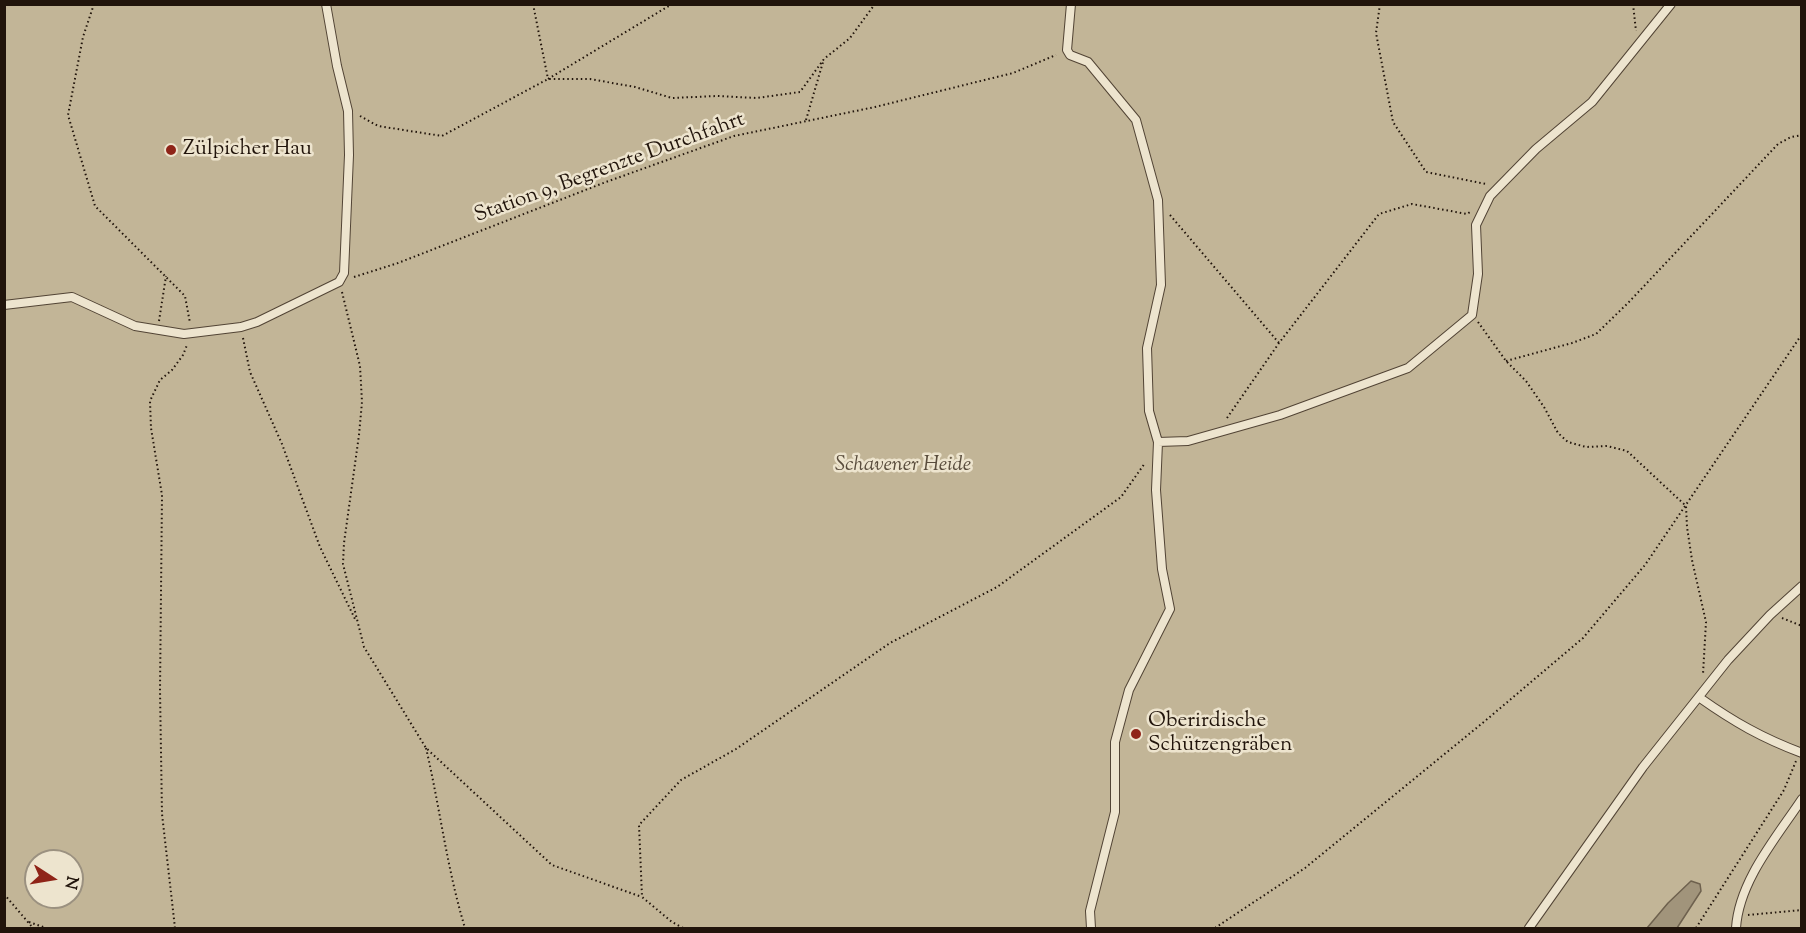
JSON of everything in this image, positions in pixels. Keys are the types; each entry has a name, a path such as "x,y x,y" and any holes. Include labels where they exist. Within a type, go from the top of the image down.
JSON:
{"lane":[{"path":"4,305 72,297 135,326 184,334 241,327 257,322 339,282 344,273 349,155 348,111 326,4"},
{"path":"1071,4 1067,50 1070,55 1088,62 1136,120 1158,200 1161,285 1147,348 1149,411 1158,442 1156,490 1162,569 1170,609 1129,690 1115,742 1115,812 1090,911 1091,928"},
{"path":"1158,442 1188,441 1280,415 1407,368 1472,315 1478,274 1476,225 1490,196 1536,149 1592,102 1671,4"},
{"path":"1528,928 1643,767 1728,660 1770,615 1802,586"},
{"path":"1700,698 1731,719 1800,756"},
{"path":"1736,928 1737,916 1745,892 1756,870 1802,799"}],"path":[{"path":"94,4 83,37 68,115 95,206 185,296 192,333 183,355 172,370 160,380 150,401 151,429 162,495 160,690 162,803 175,928"},
{"path":"533,4 548,79"},
{"path":"348,111 378,126 442,136 548,79 672,4"},
{"path":"548,79 590,79 634,87 672,98 717,96 758,98 800,92 824,59 850,38 875,4"},
{"path":"1380,4 1376,33 1393,122 1426,172 1485,184 1490,196"},
{"path":"1633,4 1638,46"},
{"name":"Station 9, Begrenzte Durchfahrt","path":"339,282 398,263 606,182 734,136 875,107 1013,73 1067,50"},
{"path":"805,121 824,59"},
{"path":"1506,361 1596,334 1778,144 1791,137 1802,135"},
{"path":"1158,200 1279,343"},
{"path":"1217,433 1279,343 1379,214 1412,204 1467,214 1485,207"},
{"path":"156,330 166,276"},
{"path":"339,282 360,366 362,402 343,564 364,647 426,748 552,865 642,897 672,922 683,928"},
{"path":"1472,315 1506,361 1526,381 1558,433 1568,442 1586,447 1607,446 1627,450 1686,507 1686,527 1706,622 1703,675"},
{"path":"241,327 250,372 282,444 320,547 358,623"},
{"path":"1215,928 1305,868 1485,721 1582,638 1645,565 1802,334"},
{"path":"642,897 639,825 681,780 736,749 890,643 997,587 1120,497 1146,462"},
{"path":"1770,615 1802,626"},
{"path":"426,748 437,794 453,890 465,928"},
{"path":"1696,928 1784,790 1800,756"},
{"path":"4,894 33,928"},
{"path":"1737,916 1802,910"},
{"path":"27,922 46,928"}],"green space":[{"name":"Schavener Heide","path":"4,5 1801,5 1801,928 5,928"}],"shaded area":[{"path":"1691,881 1700,884 1701,891 1677,928 1647,928 1668,903"}],"place":[{"name":"Zülpicher Hau","path":"171,150"},
{"name":"Oberirdische Schützengräben","path":"1136,734"}]}
